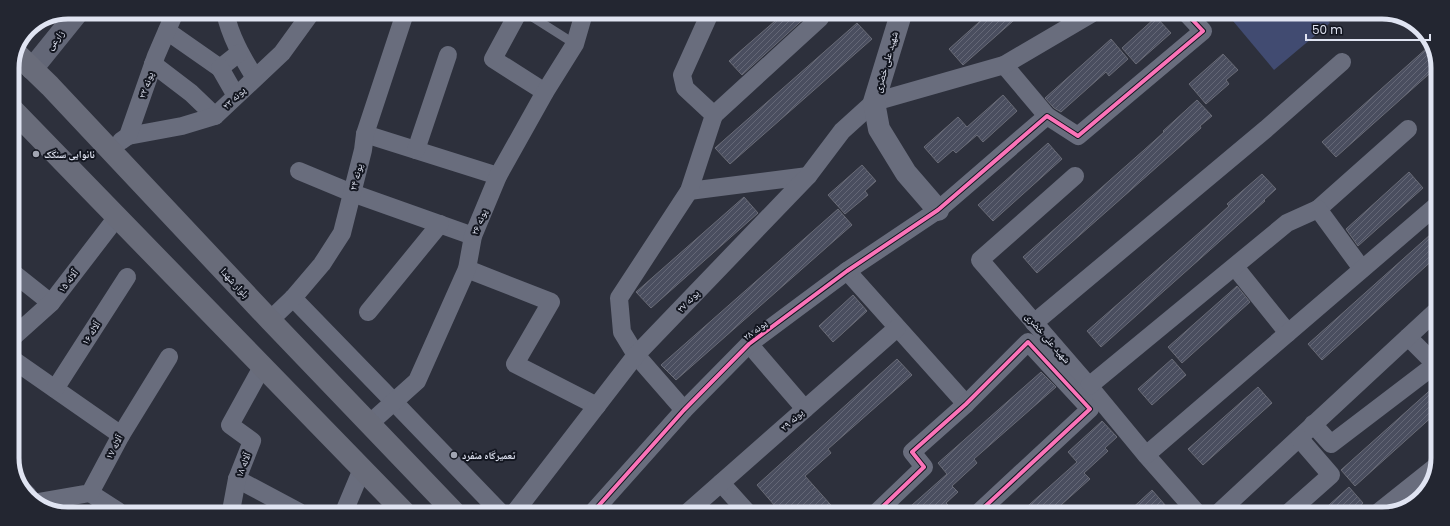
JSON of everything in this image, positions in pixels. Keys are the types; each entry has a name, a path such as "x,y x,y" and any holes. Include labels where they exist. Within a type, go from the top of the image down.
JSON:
{"main road":[{"name":"زارعی","path":"32,69 72,19"},
{"name":"بلوار شهدا","path":"20,57 50,86 270,320 449,507"},
{"path":"19,116 399,507"}],"street":[{"name":"پونه ۲۲","path":"128,136 153,64 172,19"},
{"path":"227,19 240,53 254,78"},
{"name":"پونه ۲۳","path":"128,136 182,126 215,116 282,53 307,19"},
{"name":"پونه ۲۴","path":"270,320 293,298 322,264 342,233 363,150 365,134 403,19"},
{"path":"515,19 493,59 545,92"},
{"name":"پونه ۲۶","path":"369,424 417,381 467,269 472,236 498,176 545,92 575,44 582,19"},
{"path":"708,19 682,75 685,88 714,115"},
{"path":"684,410 636,355 622,332 619,298 689,191 714,115 819,19"},
{"name":"شهید علی خضری","path":"899,19 874,102 879,129 906,172 938,210"},
{"path":"874,102 1004,65 1082,19"},
{"path":"1004,65 1048,116 1078,136 1203,31 1192,19"},
{"path":"167,31 220,68 236,96"},
{"path":"220,68 240,53"},
{"path":"416,150 448,56"},
{"path":"1034,323 1266,129 1342,62"},
{"path":"153,64 190,93 215,116"},
{"name":"پونه ۲۷","path":"520,507 636,355 808,176 842,131 874,102"},
{"name":"پونه ۲۸","path":"597,507 684,410 749,344 847,271 938,210 1048,116"},
{"path":"1089,386 1287,223 1318,209 1408,129"},
{"path":"365,134 498,176"},
{"path":"109,150 128,136"},
{"path":"299,171 352,193 472,236"},
{"path":"689,191 808,176"},
{"name":"شهید علی خضری","path":"1075,176 980,260 1192,507"},
{"path":"1318,209 1362,269"},
{"path":"1146,455 1431,210"},
{"name":"آلاله ۱۵","path":"19,332 51,303 117,217"},
{"path":"368,312 440,224"},
{"path":"1234,267 1288,333"},
{"path":"467,269 550,302 515,364 597,406"},
{"path":"847,271 966,404"},
{"name":"آلاله ۱۶","path":"55,389 127,277"},
{"path":"19,278 51,303"},
{"path":"293,298 495,507"},
{"path":"1225,507 1431,316"},
{"name":"پونه ۲۹","path":"694,507 897,328"},
{"path":"1408,337 1431,360"},
{"path":"882,507 924,467 912,452 966,404 1028,342 1090,410 985,507"},
{"path":"749,344 805,409"},
{"name":"آلاله ۱۷","path":"90,493 121,435 169,357"},
{"name":"آلاله ۱۸","path":"232,507 237,479 252,441 230,425 262,367"},
{"path":"1313,424 1331,444 1431,367"},
{"path":"19,369 55,389 121,435"},
{"path":"1295,507 1331,475 1299,438"},
{"path":"346,507 362,469"},
{"path":"237,479 290,507"},
{"path":"721,483 743,507"},
{"path":"1388,506 1423,484"},
{"path":"44,501 90,493 112,507"}],"lane":[{"path":"535,19 575,44"}],"shaded area":[{"path":"1231,19 1326,19 1330,23 1274,70"}],"building":[{"path":"777,19 804,19 742,75 729,61"},
{"path":"982,19 1015,19 963,65 949,49"},
{"path":"1154,19 1158,19 1171,33 1136,64 1122,48"},
{"path":"857,23 872,39 730,164 715,148"},
{"path":"1111,39 1128,59 1109,76 1106,72 1061,112 1054,108 1045,98"},
{"path":"1427,48 1430,58 1431,72 1336,157 1322,142"},
{"path":"1223,54 1238,70 1226,80 1229,84 1206,104 1189,84"},
{"path":"1003,95 1017,111 983,142 977,135 956,153 953,150 938,163 924,147 958,117 967,127"},
{"path":"1197,100 1212,116 1200,126 1201,128 1037,273 1023,257 1164,132 1163,131"},
{"path":"1048,143 1062,159 993,221 978,205"},
{"path":"862,165 876,181 865,191 868,195 845,214 828,195"},
{"path":"1409,172 1423,188 1358,246 1346,229"},
{"path":"1262,174 1276,189 1264,200 1265,201 1101,347 1087,331 1208,225 1229,206 1227,204"},
{"path":"744,197 758,213 651,308 636,292"},
{"path":"838,209 852,225 676,380 661,365"},
{"path":"1431,234 1431,262 1322,360 1308,344"},
{"path":"1237,286 1250,302 1182,363 1168,347"},
{"path":"853,295 867,311 833,342 819,326"},
{"path":"897,359 912,375 828,449 831,453 805,476 833,507 776,507 757,485"},
{"path":"1172,359 1186,375 1152,405 1138,389"},
{"path":"1041,372 1056,387 974,459 977,463 952,486 958,492 946,503 949,506 948,507 910,507 947,474 938,463"},
{"path":"1258,387 1272,403 1203,465 1188,449"},
{"path":"1431,389 1431,418 1355,486 1341,470"},
{"path":"1102,421 1117,437 1105,448 1108,451 1084,473 1090,479 1059,507 1027,507 1077,462 1068,452"},
{"path":"1349,487 1363,503 1359,507 1327,507"},
{"path":"1152,490 1166,506 1165,507 1134,507"}],"cycle path":[{"path":"597,507 684,410 749,344 847,271 938,210 1047,116 1078,136 1203,31 1192,19"},
{"path":"882,507 924,467 912,452 966,404 1028,342 1090,409 984,507"}],"place":[{"name":"نانوایی سنگک","path":"36,154"},
{"name":"تعمیرگاه منفرد","path":"454,455"}]}
